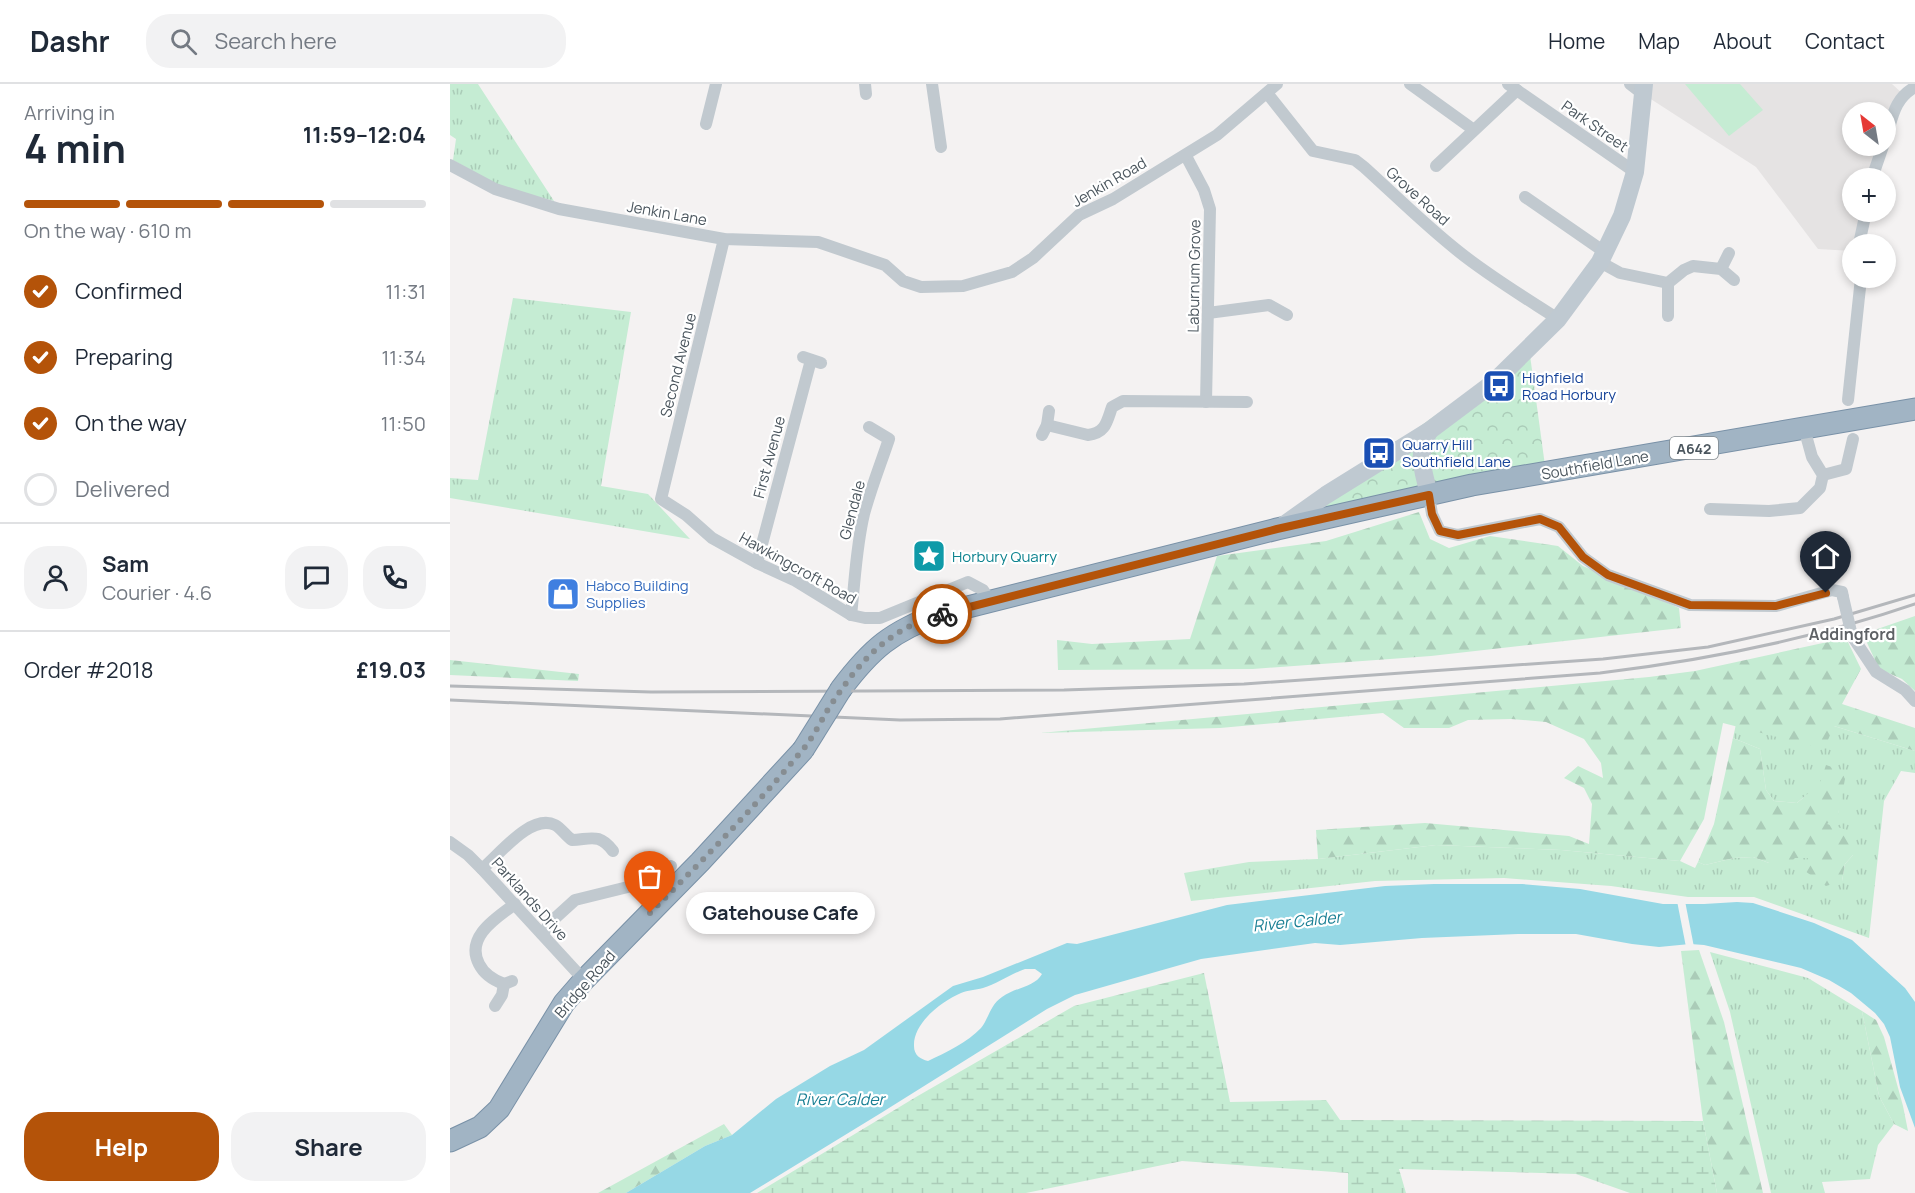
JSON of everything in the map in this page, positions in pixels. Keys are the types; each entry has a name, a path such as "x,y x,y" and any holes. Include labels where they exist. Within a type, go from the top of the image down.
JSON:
{"highway":[{"name":"Southfield Lane","path":"1277,529 1472,485 1915,409"},
{"name":"A642","path":"992,602 1277,529"},
{"name":"Bridge Road","path":"450,1141 480,1127 499,1109 564,1003 700,862 803,750 841,689 863,660 886,641 913,624 940,614 992,602"}],"main road":[{"path":"1277,529 1429,430 1493,383 1558,319 1603,257 1622,216 1635,172 1639,87"},
{"path":"1429,430 1422,446 1421,459 1429,495"}],"street":[{"path":"706,124 716,84"},
{"path":"932,84 941,147"},
{"name":"Jenkin Road","path":"885,264 903,281 921,287 963,286 1012,272 1033,258 1079,215 1113,199 1186,156 1217,135 1277,84"},
{"path":"1410,84 1474,130"},
{"path":"1436,166 1474,130 1513,87"},
{"name":"Park Street","path":"1513,87 1635,172"},
{"path":"1896,110 1903,94 1915,87"},
{"name":"Grove Road","path":"1267,93 1313,151 1355,160 1460,253 1558,319"},
{"name":"Laburnum Grove","path":"1186,156 1204,190 1210,209 1206,402"},
{"name":"Jenkin Lane","path":"450,165 495,189 559,209 724,238 818,242 885,264"},
{"path":"1525,197 1603,257 1620,273 1668,283"},
{"path":"1549,214 1556,202"},
{"name":"Second Avenue","path":"662,499 724,238"},
{"path":"1721,269 1729,253"},
{"path":"1668,283 1693,266 1721,269 1734,280"},
{"path":"1668,283 1668,316"},
{"path":"1848,400 1860,288"},
{"path":"1208,313 1269,305 1287,315"},
{"name":"First Avenue","path":"757,562 812,360"},
{"path":"1049,411 1045,430 1095,435 1105,428 1112,407 1123,401 1247,402"},
{"name":"Glendale","path":"851,615 855,558 864,513 889,439 868,427"},
{"path":"1710,509 1769,511 1800,508 1820,488 1823,475 1812,457 1804,428"},
{"path":"1823,475 1846,469 1853,440"},
{"path":"1429,495 1432,514 1440,531 1458,535 1540,519 1559,527 1583,557 1608,575 1690,605 1776,606 1832,590 1842,592 1852,636 1876,672 1905,690 1915,701"},
{"name":"Hawkingcroft Road","path":"662,499 686,515 712,538 794,580 851,615 880,618 968,582 983,590 992,602"},
{"path":"482,868 526,828 541,823 557,825 572,840 600,838 613,851"},
{"name":"Parklands Drive","path":"452,847 482,868 584,980"},
{"path":"542,934 553,920 575,900 644,883 671,866"},
{"path":"495,1006 508,982 495,981 481,968 477,960 476,943 486,927 514,904"}],"shaded area":[{"path":"1644,84 1892,84 1903,94 1896,112 1896,102 1842,102 1842,156 1880,156 1875,168 1842,168 1842,222 1864,222 1861,234 1842,234 1842,250 1818,249 1756,167 1643,94"}],"green space":[{"path":"450,84 478,84 554,201 498,186 453,160 456,139 450,135"},
{"path":"1685,84 1740,84 1763,110 1729,136"},
{"path":"513,298 631,312 601,486 648,494 690,539 450,498 450,478 478,480"},
{"path":"1529,348 1546,473 1277,529"},
{"path":"1419,512 1430,539 1449,548 1490,536 1558,546 1583,566 1679,608 1681,628 1431,656 1253,669 1058,670 1057,640 1092,644 1190,639 1217,556 1326,541"},
{"path":"1915,616 1915,691 1902,679 1879,669 1863,634"},
{"path":"1846,638 1861,669 1842,704 1915,728 1915,751 1834,726 1824,749 1723,723 1704,819 1680,861 1561,850 1436,845 1318,859 1316,830 1425,823 1569,836 1589,844 1592,804 1584,788 1564,778 1578,766 1603,778 1601,763 1584,739 1546,722 1511,719 1468,720 1449,728 1404,728 1383,713 1220,728 1040,733 1649,677 1695,671"},
{"path":"450,660 579,674 578,681 450,675"},
{"path":"1736,724 1834,726 1915,751 1915,773 1901,771 1884,801 1869,938 1754,897 1688,897 1611,886 1504,878 1375,881 1191,901 1184,873 1249,862 1318,859 1436,845 1561,850 1680,861 1695,868 1698,862 1705,865 1734,858 1753,857 1769,863 1808,858 1842,881 1845,864 1853,855 1826,824 1838,814 1840,797 1817,791 1808,794 1797,803 1774,801 1766,790 1760,749 1733,738"},
{"path":"1733,738 1760,749 1766,790 1774,801 1797,803 1810,792 1818,789 1826,765 1841,770 1845,779 1838,815 1827,824 1844,829 1854,837 1853,855 1845,864 1842,881 1826,886 1805,871 1808,858 1795,858 1788,865 1769,863 1753,857 1734,858 1705,865 1698,862 1714,824"},
{"path":"1699,950 1724,1022 1763,1193 1717,1193 1703,1121 1681,951"},
{"path":"1710,952 1808,978 1862,1011 1879,1096 1894,1124 1878,1145 1870,1179 1822,1182 1825,1193 1771,1193 1730,1012"},
{"path":"1204,973 1230,1102 1326,1100 1340,1120 1703,1121 1717,1193 1630,1193 1576,1174 1399,1169 1406,1193 1348,1193 1348,1173 1182,1161 1026,1193 757,1193 916,1097 1074,1006"},
{"path":"1862,1011 1876,1020 1884,1037 1908,1131 1894,1124 1879,1096"},
{"path":"724,1124 732,1135 705,1146 626,1193 598,1193"}],"water":[{"name":"River Calder","path":"1522,884 1580,889 1663,904 1753,903 1814,923 1852,940 1905,988 1915,1002 1915,1128 1900,1087 1890,1037 1884,1024 1875,1013 1851,993 1801,968 1704,945 1659,947 1576,934 1422,938 1340,945 1315,943 1201,959 1075,995 1047,1009 750,1193 626,1193 705,1146 732,1135 776,1099 830,1066 864,1050 953,986 983,977 1067,943 1077,944 1227,905 1385,886","holes":["1025,969 1035,969 1042,974 1039,978 998,1000 981,1028 970,1038 928,1061 916,1054 914,1046 918,1029 923,1021 946,1001 964,992 988,986"]}],"pier":[{"path":"1677,901 1685,901 1694,947 1686,947"}],"railway":[{"path":"450,686 651,692 1064,690 1244,684 1603,659 1708,647 1834,619 1915,595"},
{"path":"450,700 900,720 1000,719 1600,673 1680,662 1759,647 1838,628 1915,604"}],"way so far":[{"path":"650,913 803,750 841,689 863,660 886,641 913,624 942,614"}],"place":[{"name":"Highfield Road Horbury","path":"1499,386"},
{"name":"Quarry Hill Southfield Lane","path":"1379,453"},
{"name":"Horbury Quarry","path":"929,556"},
{"name":"Habco Building Supplies","path":"563,594"},
{"name":"Gatehouse Cafe","path":"650,913"}],"district":[{"name":"Addingford","path":"1852,634"}],"route":[{"path":"942,614 1277,529 1429,495 1432,514 1440,531 1458,535 1540,519 1559,527 1583,557 1608,575 1690,605 1776,606 1826,593"}]}
